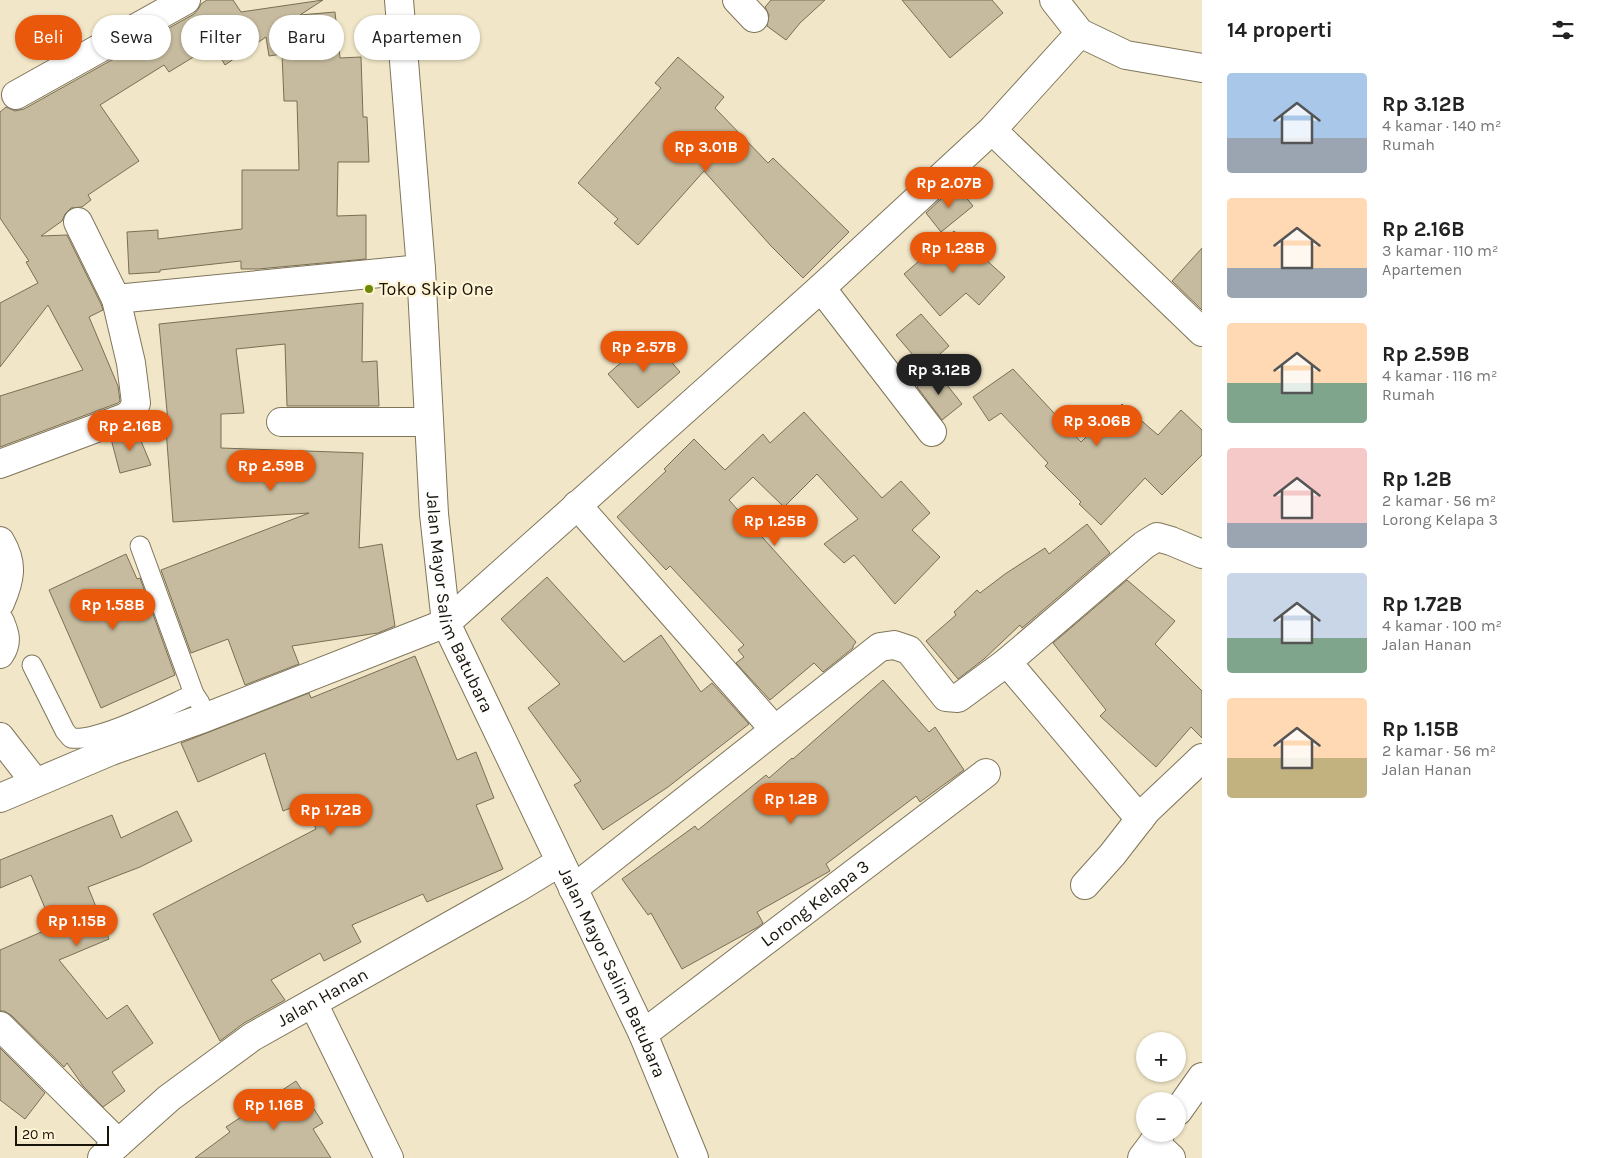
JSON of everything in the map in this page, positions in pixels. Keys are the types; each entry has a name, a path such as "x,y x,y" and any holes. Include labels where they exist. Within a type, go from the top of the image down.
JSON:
{"street":[{"path":"16,95 186,0"},
{"name":"Jalan Mayor Salim Batubara","path":"399,0 421,269 434,514 446,623 643,1034 694,1158"},
{"path":"1054,0 1080,32 1126,56 1202,68"},
{"path":"0,798 35,782 108,742 199,706 446,623 820,289 992,130 1080,32"},
{"path":"992,130 1202,332"},
{"path":"0,464 126,417 132,412 136,403 131,363 116,299 78,222"},
{"path":"116,299 421,269"},
{"path":"820,289 932,432"},
{"path":"281,422 429,422"},
{"path":"578,504 774,730"},
{"path":"573,889 880,647 894,645 909,650 946,697 958,698 1007,662 1144,545 1157,537 1202,554"},
{"path":"0,541 7,556 10,577 0,603"},
{"path":"0,622 6,635 6,640 0,654"},
{"path":"1007,662 1140,819"},
{"path":"0,737 35,782"},
{"path":"1085,885 1112,855 1147,810 1202,758"},
{"name":"Lorong Kelapa 3","path":"643,1034 986,773"},
{"name":"Jalan Hanan","path":"110,1150 169,1098 245,1043 560,862"},
{"path":"313,1003 389,1158"},
{"path":"0,1026 110,1150"},
{"path":"1186,1100 1202,1077"}],"lane":[{"path":"140,546 199,706"},
{"path":"32,665 65,731 71,738 108,742"}],"building":[{"path":"207,0 233,0 241,12 323,0 300,15 269,15 269,56 266,37 259,42 259,15 192,15"},
{"path":"771,0 825,0 800,23 786,40 767,26 769,15 765,7"},
{"path":"902,0 992,0 1003,13 950,58"},
{"path":"335,12 335,15 300,15"},
{"path":"181,21 181,60 189,60 169,72 164,65 100,105 139,161 88,195 91,200 82,207 71,208 65,214 62,221 41,236 67,235 101,304 103,310 89,317 118,386 120,401 0,447 0,396 83,370 48,305 0,367 0,303 38,283 26,262 29,261 0,218 0,112 6,107 15,111 24,109 112,60 171,60 171,27"},
{"path":"354,57 354,60 361,60 363,117 367,117 369,162 338,162 337,216 366,215 366,259 258,269 241,269 241,261 160,270 160,272 129,274 127,232 158,230 158,239 242,229 242,170 299,170 297,101 284,101 282,60 344,60 344,58"},
{"path":"678,57 724,97 715,108 768,163 773,158 849,232 803,278 771,246 704,171 638,245 614,223 618,219 578,183 661,88 655,83"},
{"path":"222,60 232,60 225,65"},
{"path":"956,185 973,206 941,232 926,213"},
{"path":"954,231 1005,277 979,305 966,293 940,316 904,274"},
{"path":"1202,248 1202,310 1172,281"},
{"path":"363,303 362,362 377,361 379,406 287,406 285,344 236,349 244,413 221,414 221,448 363,453 359,548 382,544 395,626 378,633 292,646 299,664 245,685 228,639 191,653 161,570 309,513 173,522 165,416 168,422 159,324"},
{"path":"921,314 949,346 924,368 896,335"},
{"path":"650,337 680,372 638,408 608,374"},
{"path":"1013,369 1081,442 1089,434 1093,438 1122,404 1158,435 1181,410 1202,430 1202,455 1162,495 1145,478 1101,525 1045,466 1048,463 1001,413 989,421 973,397"},
{"path":"936,371 962,404 942,420 917,387"},
{"path":"804,412 882,498 901,481 930,513 912,530 940,557 895,604 854,555 844,563 824,544 858,519 817,474 784,507 753,477 729,500 856,642 853,648 823,672 814,663 770,700 736,663 744,657 738,650 744,645 670,566 666,570 617,517 666,471 664,469 694,439 725,470 763,434 770,443"},
{"path":"136,429 151,465 120,473 111,439"},
{"path":"1087,524 1110,553 1022,628 1020,625 984,659 958,679 926,641 956,615 954,612 977,590 980,593 1045,548 1049,554"},
{"path":"126,554 137,579 140,578 175,675 101,708 49,590"},
{"path":"547,577 624,662 661,635 701,692 712,683 749,724 668,787 603,830 574,785 581,781 528,708 560,684 501,619"},
{"path":"1127,580 1175,621 1155,644 1202,691 1202,738 1191,727 1156,767 1100,716 1106,710 1053,643"},
{"path":"415,656 457,760 476,752 494,798 476,805 503,869 427,902 423,894 352,925 361,942 324,961 320,953 271,980 285,1000 244,1023 220,1041 153,914 316,829 304,803 283,811 265,753 198,782 181,743 309,693 311,698"},
{"path":"883,680 929,732 935,727 964,770 920,802 916,796 826,864 830,871 757,912 763,923 758,927 682,969 651,913 648,915 622,879 695,826 698,830 766,775 769,778"},
{"path":"177,811 192,841 140,867 88,887 109,939 59,960 107,1019 127,1005 153,1043 112,1072 125,1091 103,1107 83,1086 67,1063 64,1067 11,1015 0,1011 0,950 53,927 31,875 0,888 0,860 112,815 121,838"},
{"path":"0,1048 45,1093 25,1119 0,1100"},
{"path":"296,1081 323,1123 313,1129 331,1158 195,1158 230,1132 226,1127"}],"place":[{"name":"Toko Skip One","path":"369,289"}]}
